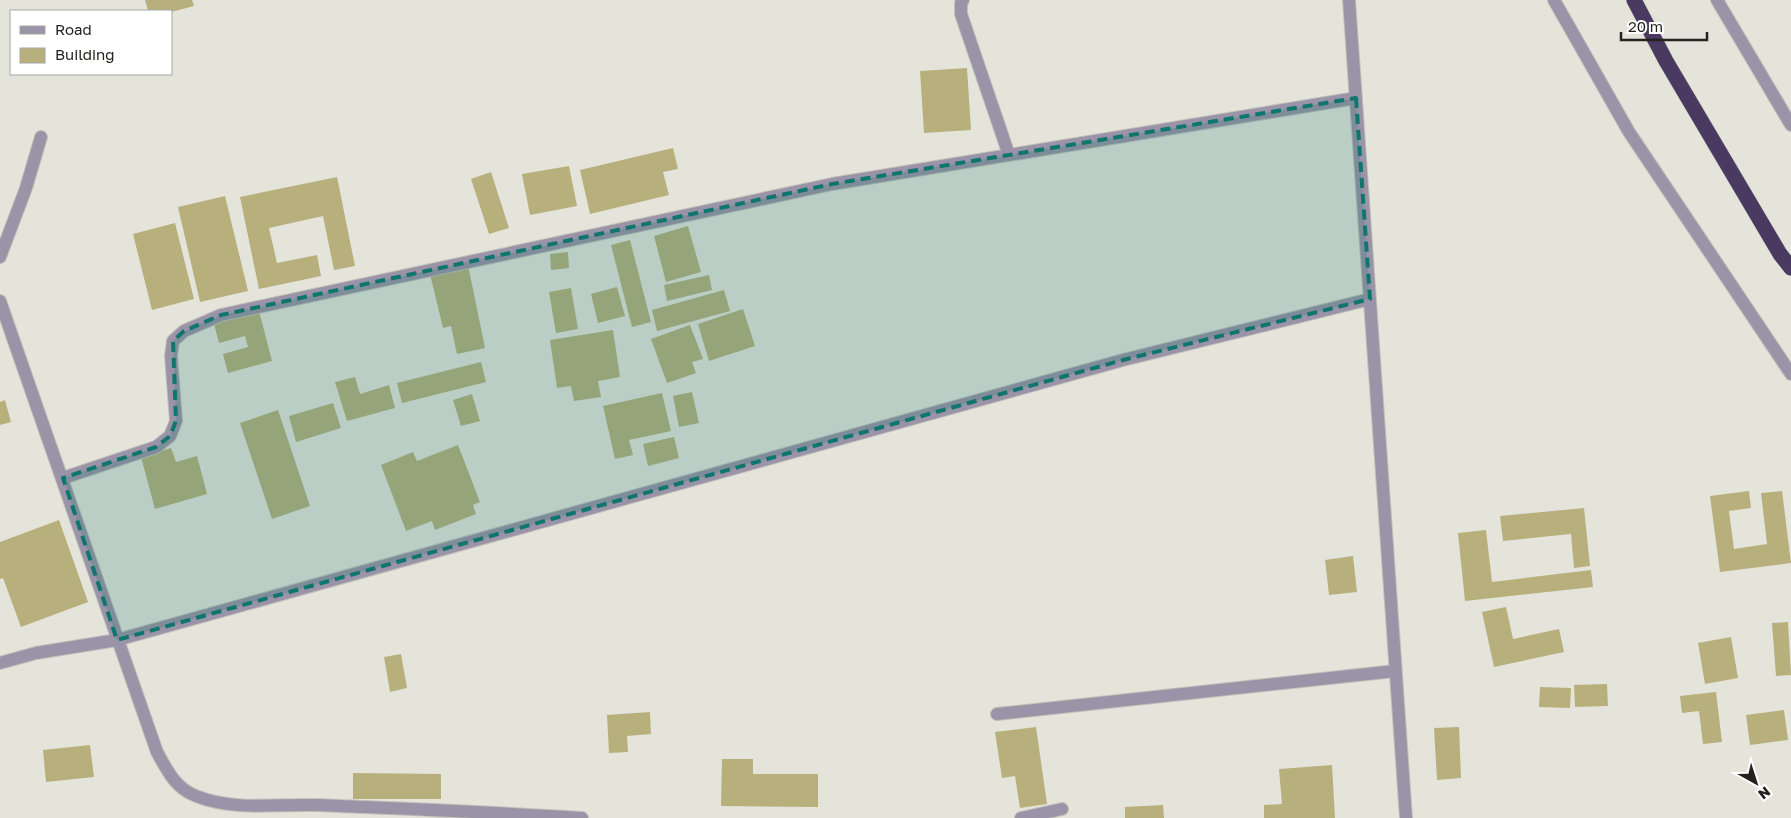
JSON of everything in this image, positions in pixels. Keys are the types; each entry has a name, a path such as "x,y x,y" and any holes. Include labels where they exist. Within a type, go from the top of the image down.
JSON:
{"highway":[{"path":"1634,0 1671,69 1780,254 1791,268"}],"street":[{"path":"963,0 961,3 961,14 1009,155"},
{"path":"1349,0 1406,818"},
{"path":"1554,0 1630,132 1791,374"},
{"path":"1716,0 1791,125"},
{"path":"63,478 156,447 170,436 176,421 172,356 173,341 184,331 221,315 832,184 1356,98"},
{"path":"0,257 26,188 41,137"},
{"path":"0,663 36,653 117,640 1123,360 1370,299"},
{"path":"0,301 157,752 172,779 182,789 195,796 224,804 452,810 582,818"},
{"path":"997,714 1396,671"},
{"path":"1021,818 1062,809"}],"highlighted area":[{"path":"1356,98 1370,299 1123,360 117,640 63,478 156,447 170,436 176,421 173,341 184,331 221,315 832,184"}],"building":[{"path":"145,0 192,0 194,6 172,12 172,10 148,10"},
{"path":"967,68 971,130 924,133 920,71"},
{"path":"673,148 678,169 663,172 669,195 590,214 580,170"},
{"path":"569,166 577,206 530,215 522,174"},
{"path":"491,172 509,228 489,234 471,179"},
{"path":"337,177 355,266 334,270 323,216 269,228 277,263 317,255 321,276 259,289 240,197"},
{"path":"225,196 248,291 200,302 178,207"},
{"path":"175,223 194,299 152,310 133,234"},
{"path":"688,226 701,272 666,282 654,236"},
{"path":"630,240 651,322 632,327 611,245"},
{"path":"568,252 569,268 551,270 550,254"},
{"path":"468,265 485,348 457,354 451,326 443,328 430,274"},
{"path":"709,275 712,290 667,301 664,285"},
{"path":"617,287 625,316 598,323 591,294"},
{"path":"571,288 578,329 556,333 549,292"},
{"path":"724,290 730,311 657,331 652,310"},
{"path":"743,309 755,346 709,361 698,324"},
{"path":"259,311 272,361 228,373 223,354 248,347 245,336 219,343 214,324"},
{"path":"690,325 703,359 692,362 696,373 667,383 651,339"},
{"path":"613,330 620,377 598,381 601,397 574,401 571,386 557,388 550,340"},
{"path":"481,362 486,382 402,403 397,383"},
{"path":"355,377 360,394 389,385 395,408 347,421 335,382"},
{"path":"692,392 699,423 679,427 673,396"},
{"path":"662,393 671,431 629,440 633,455 615,459 603,406"},
{"path":"472,394 480,421 461,426 453,400"},
{"path":"5,400 11,422 0,425 0,402"},
{"path":"333,403 341,428 296,442 289,416"},
{"path":"278,410 310,506 272,519 240,423"},
{"path":"674,437 679,458 648,466 643,444"},
{"path":"458,445 480,502 473,505 476,514 435,530 432,521 406,531 381,465 413,452 417,461"},
{"path":"171,448 176,462 197,456 207,494 155,509 141,457"},
{"path":"1749,491 1751,508 1729,511 1734,549 1767,544 1761,493 1782,491 1791,563 1720,572 1710,496"},
{"path":"1584,508 1590,566 1574,568 1571,534 1503,541 1500,516"},
{"path":"59,520 88,602 21,627 3,578 0,579 0,542"},
{"path":"1486,530 1492,582 1591,570 1593,587 1465,601 1458,533"},
{"path":"1353,556 1357,592 1329,595 1325,560"},
{"path":"1506,607 1513,639 1559,629 1564,652 1494,667 1482,612"},
{"path":"1788,622 1791,675 1776,676 1772,623"},
{"path":"1731,637 1738,678 1705,684 1698,643"},
{"path":"401,654 407,688 390,692 384,657"},
{"path":"1607,684 1608,706 1575,707 1574,685"},
{"path":"1540,687 1571,688 1570,708 1539,707"},
{"path":"1716,692 1722,742 1703,744 1699,711 1682,713 1680,696"},
{"path":"1784,710 1788,740 1750,745 1746,715"},
{"path":"650,712 651,734 627,736 628,752 609,753 607,715"},
{"path":"1036,727 1047,804 1020,808 1015,776 1002,778 995,732"},
{"path":"1459,727 1461,778 1437,780 1434,728"},
{"path":"90,745 94,777 46,782 43,750"},
{"path":"722,759 753,759 753,774 818,774 818,807 721,806"},
{"path":"1332,765 1335,818 1264,818 1264,805 1282,804 1279,769"},
{"path":"353,773 441,774 441,799 353,799"},
{"path":"1163,805 1164,818 1125,818 1125,807"}]}
